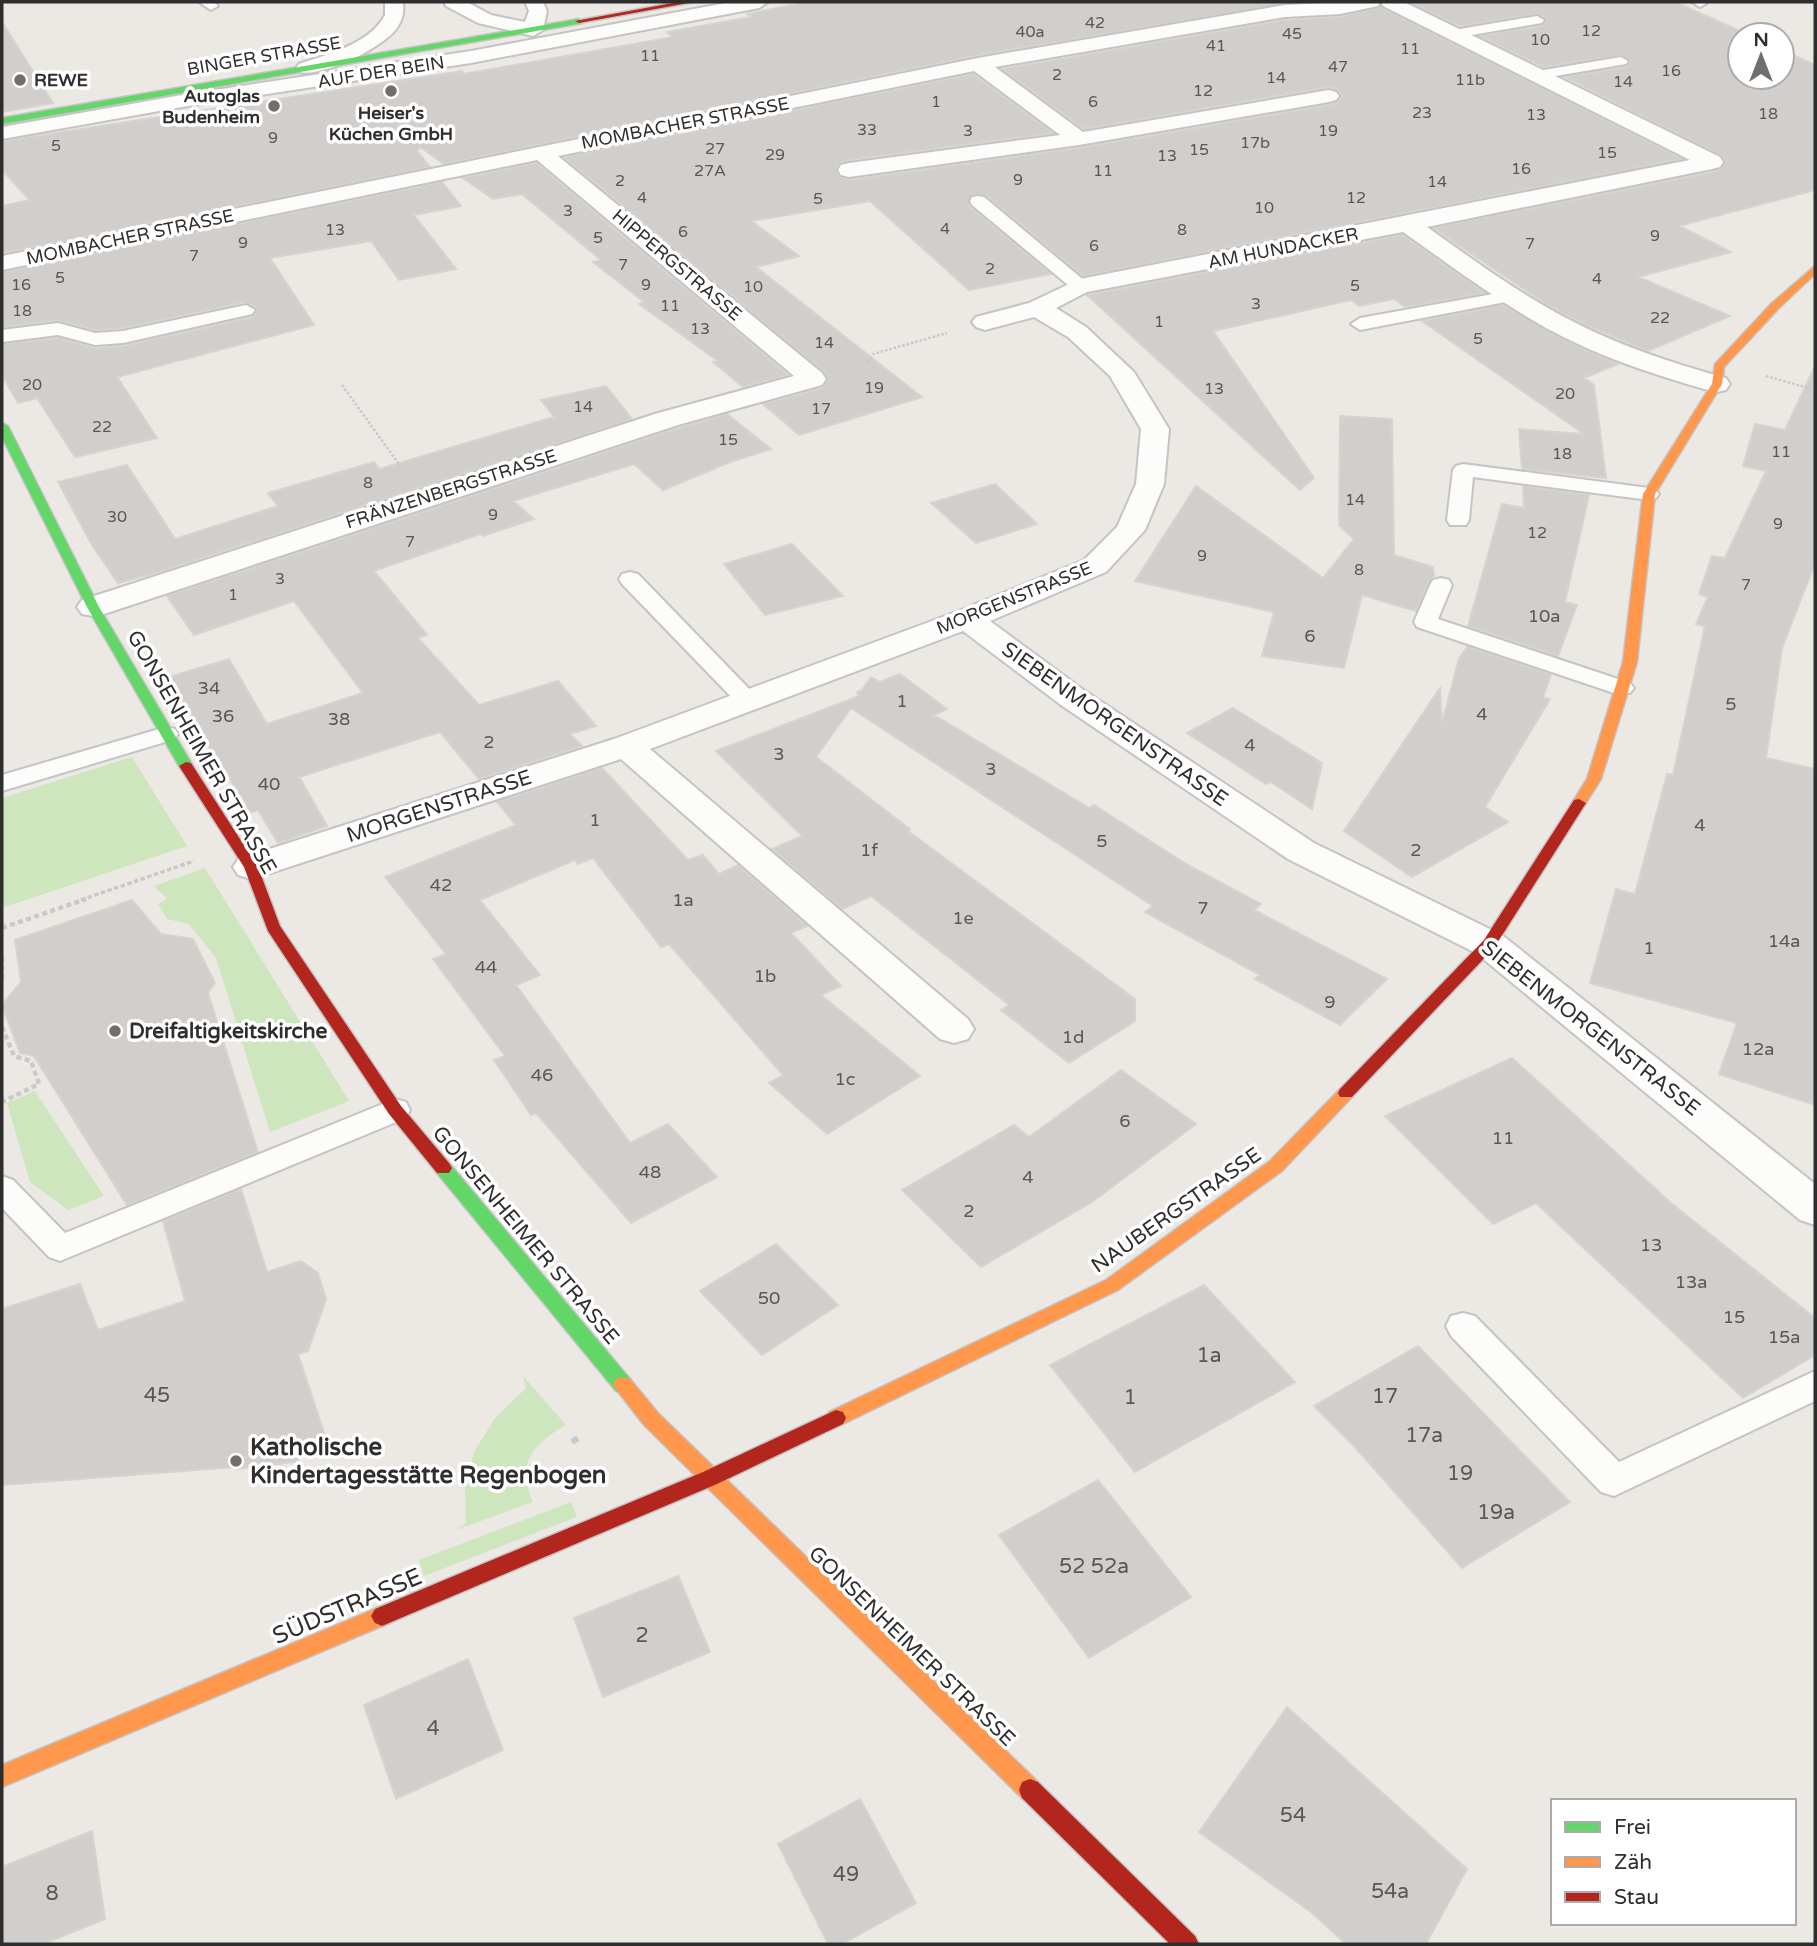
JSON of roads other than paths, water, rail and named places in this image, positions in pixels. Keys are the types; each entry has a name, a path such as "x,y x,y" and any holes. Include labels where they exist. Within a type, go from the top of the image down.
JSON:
{"street":[{"path":"299,70 355,50 381,34 393,21 396,5 394,2"},
{"path":"453,2 485,19 533,30 538,11 534,2"},
{"name":"BINGER STRASSE","path":"2,121 690,2"},
{"name":"AUF DER BEIN","path":"2,133 176,102 471,57 759,2"},
{"name":"MOMBACHER STRASSE","path":"2,263 978,64 1285,11 1340,8 1371,2"},
{"path":"1390,2 1538,75"},
{"path":"978,64 1079,139"},
{"name":"AM HUNDACKER","path":"985,322 1038,308 1080,286 1407,224 1712,162 1538,75"},
{"path":"849,170 1079,139 1329,96"},
{"name":"HIPPERGSTRASSE","path":"541,152 813,379"},
{"path":"1407,224 1510,296 1578,335 1654,367 1717,384"},
{"path":"1649,494 1717,384 1719,366 1775,306 1815,269"},
{"name":"MORGENSTRASSE","path":"245,856 626,746 967,619 1095,566 1130,530 1150,484 1155,429 1121,372 1077,332 1038,308"},
{"name":"FRÄNZENBERGSTRASSE","path":"93,607 668,419 813,379"},
{"name":"GONSENHEIMER STRASSE","path":"6,441 93,607 166,734 245,856 273,927 395,1110 651,1419 1187,1944"},
{"name":"NAUBERGSTRASSE","path":"710,1478 1112,1285 1276,1166 1489,944 1594,779 1630,662 1649,494"},
{"name":"SIEBENMORGENSTRASSE","path":"967,619 1073,698 1301,851 1489,944 1815,1208"},
{"path":"626,746 954,1029"},
{"name":"SÜDSTRASSE","path":"2,1776 710,1478"}],"lane":[{"path":"1454,34 1537,20"},
{"path":"1538,75 1620,61"},
{"path":"978,201 1080,286"},
{"path":"1360,324 1510,296"},
{"path":"2,336 58,329 94,339 123,337 246,310"},
{"path":"1458,520 1463,470 1649,494"},
{"path":"630,579 747,701"},
{"path":"1441,585 1425,622 1622,688"},
{"path":"2,783 166,734"},
{"path":"2,1188 60,1248 395,1110"},
{"path":"1463,1326 1614,1481 1815,1385"}],"place":[{"name":"REWE","path":"20,80"},
{"name":"Heiser's Küchen GmbH","path":"391,91"},
{"name":"Autoglas Budenheim","path":"274,106"},
{"name":"Dreifaltigkeitskirche","path":"115,1031"},
{"name":"Katholische Kindertagesstätte Regenbogen","path":"236,1461"}]}
